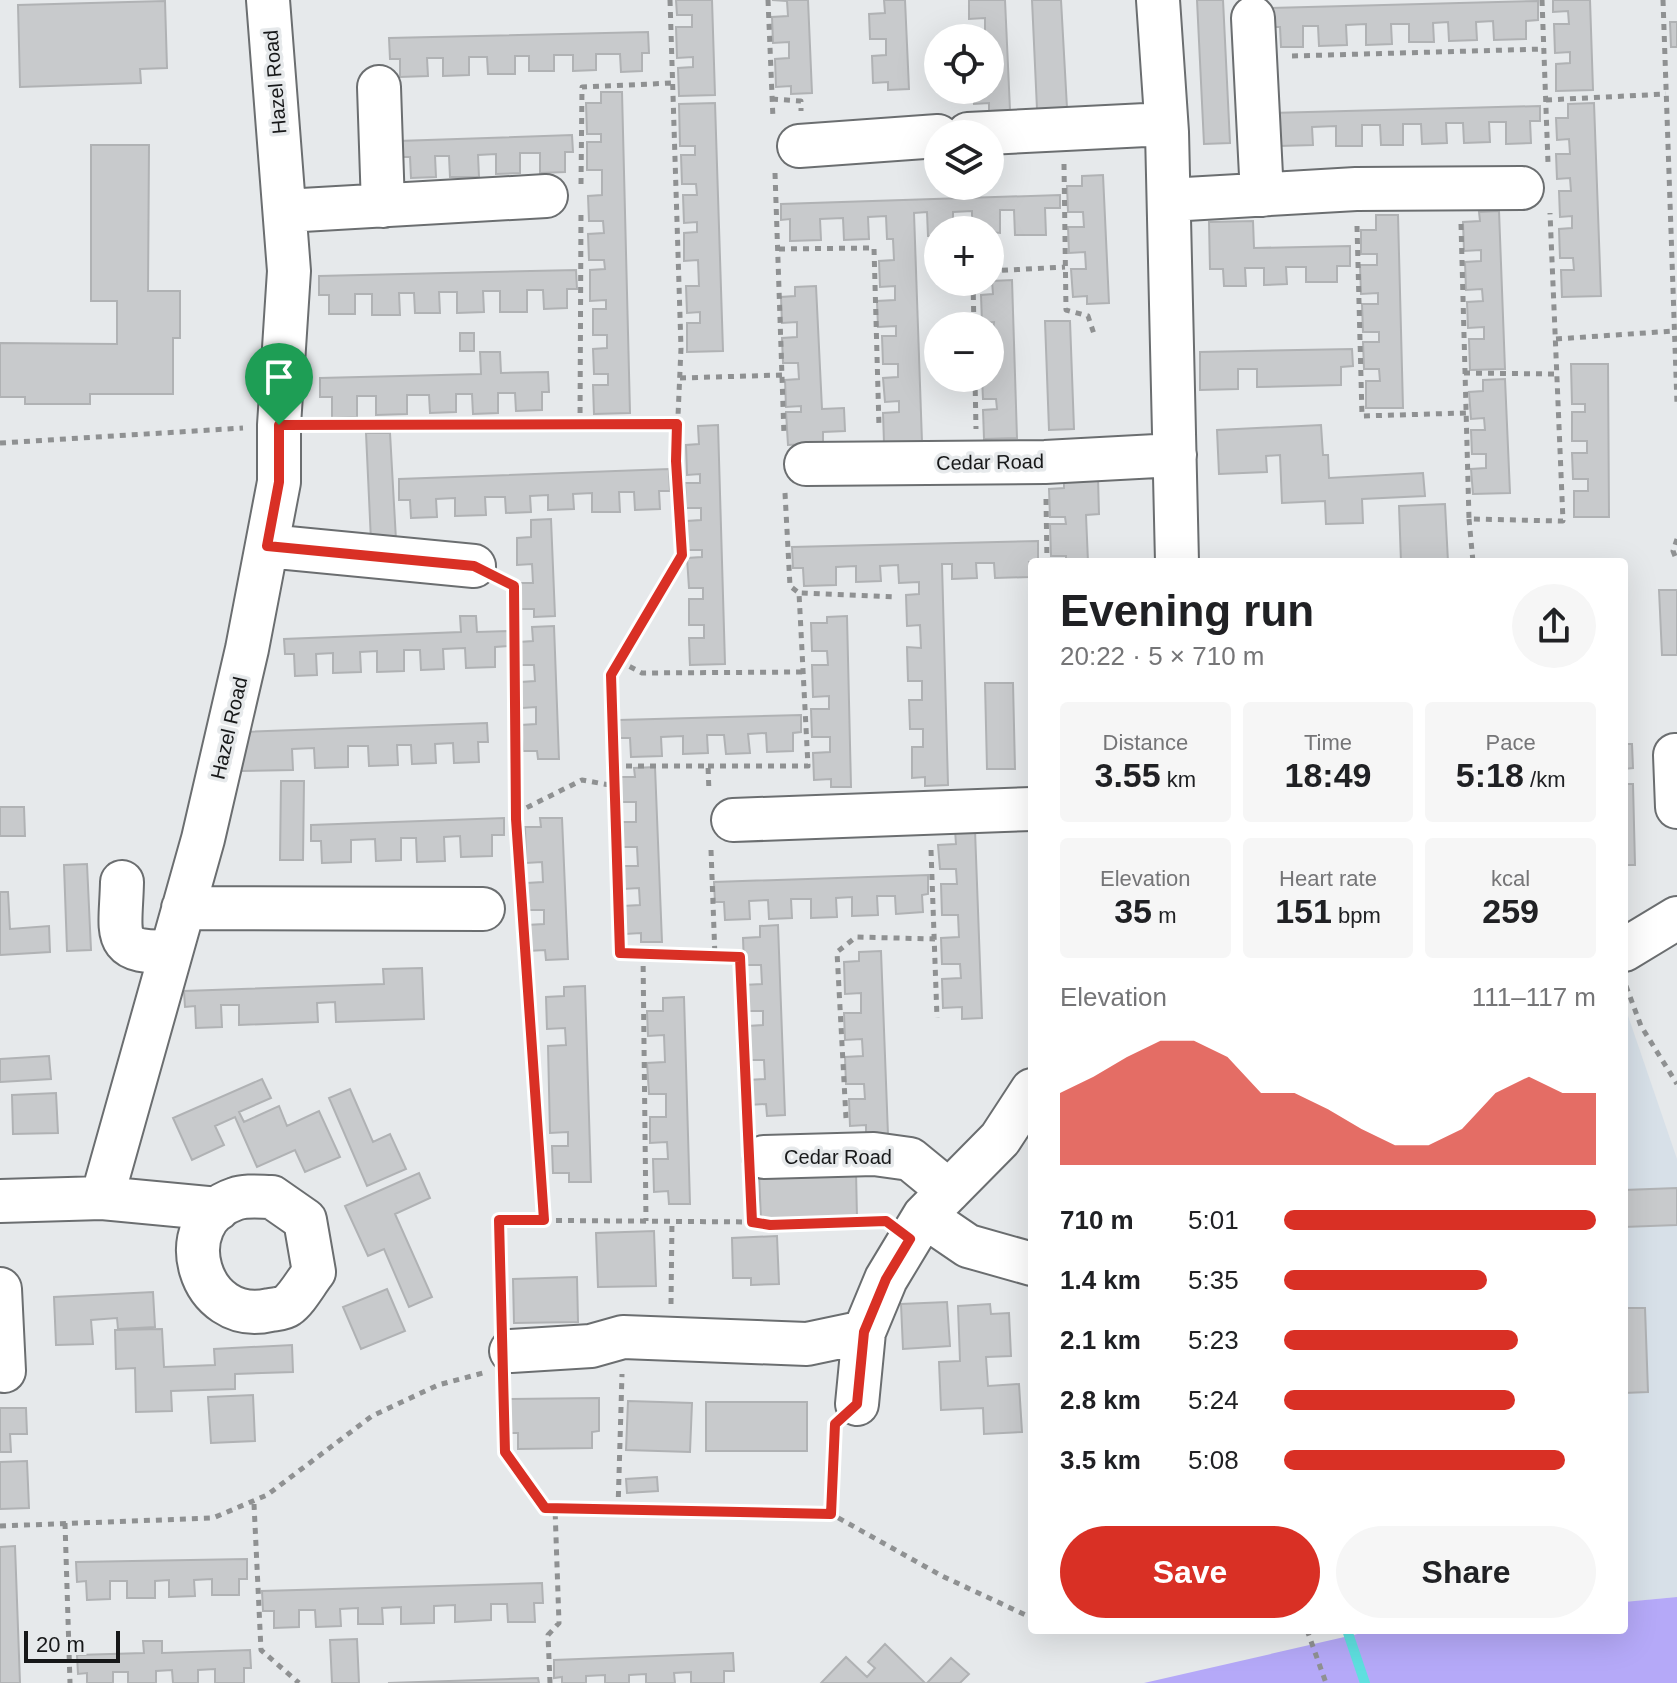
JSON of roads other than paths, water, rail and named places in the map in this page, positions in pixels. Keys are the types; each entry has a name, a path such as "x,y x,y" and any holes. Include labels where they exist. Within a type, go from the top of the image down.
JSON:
{"street":[{"name":"Hazel Road","path":"102,1198 231,722 279,482 279,425 289,271 268,0"},
{"path":"1158,0 1169,200 1177,558"},
{"path":"1254,37 1262,195"},
{"path":"379,87 383,206"},
{"path":"1004,131 1166,124"},
{"path":"782,145 924,137"},
{"path":"1169,200 1356,189 1540,187"},
{"path":"285,211 546,196"},
{"name":"Cedar Road","path":"792,463 1045,462 1175,455"},
{"path":"267,546 474,566"},
{"path":"1675,755 1677,807"},
{"path":"733,820 1028,809"},
{"path":"122,882 123,940 129,948 140,953 171,951"},
{"path":"183,908 483,909"},
{"path":"1628,948 1677,918"},
{"path":"857,1404 864,1332 886,1279 928,1215 1000,1139 1028,1096"},
{"name":"Cedar Road","path":"754,1160 848,1155 910,1159 928,1215 968,1246 1028,1266"},
{"path":"0,1201 102,1198 218,1209"},
{"path":"0,1289 4,1371"},
{"path":"500,1353 591,1346 623,1337 807,1344 864,1332"}],"waterway":[{"path":"1348,1634 1365,1683"}]}
